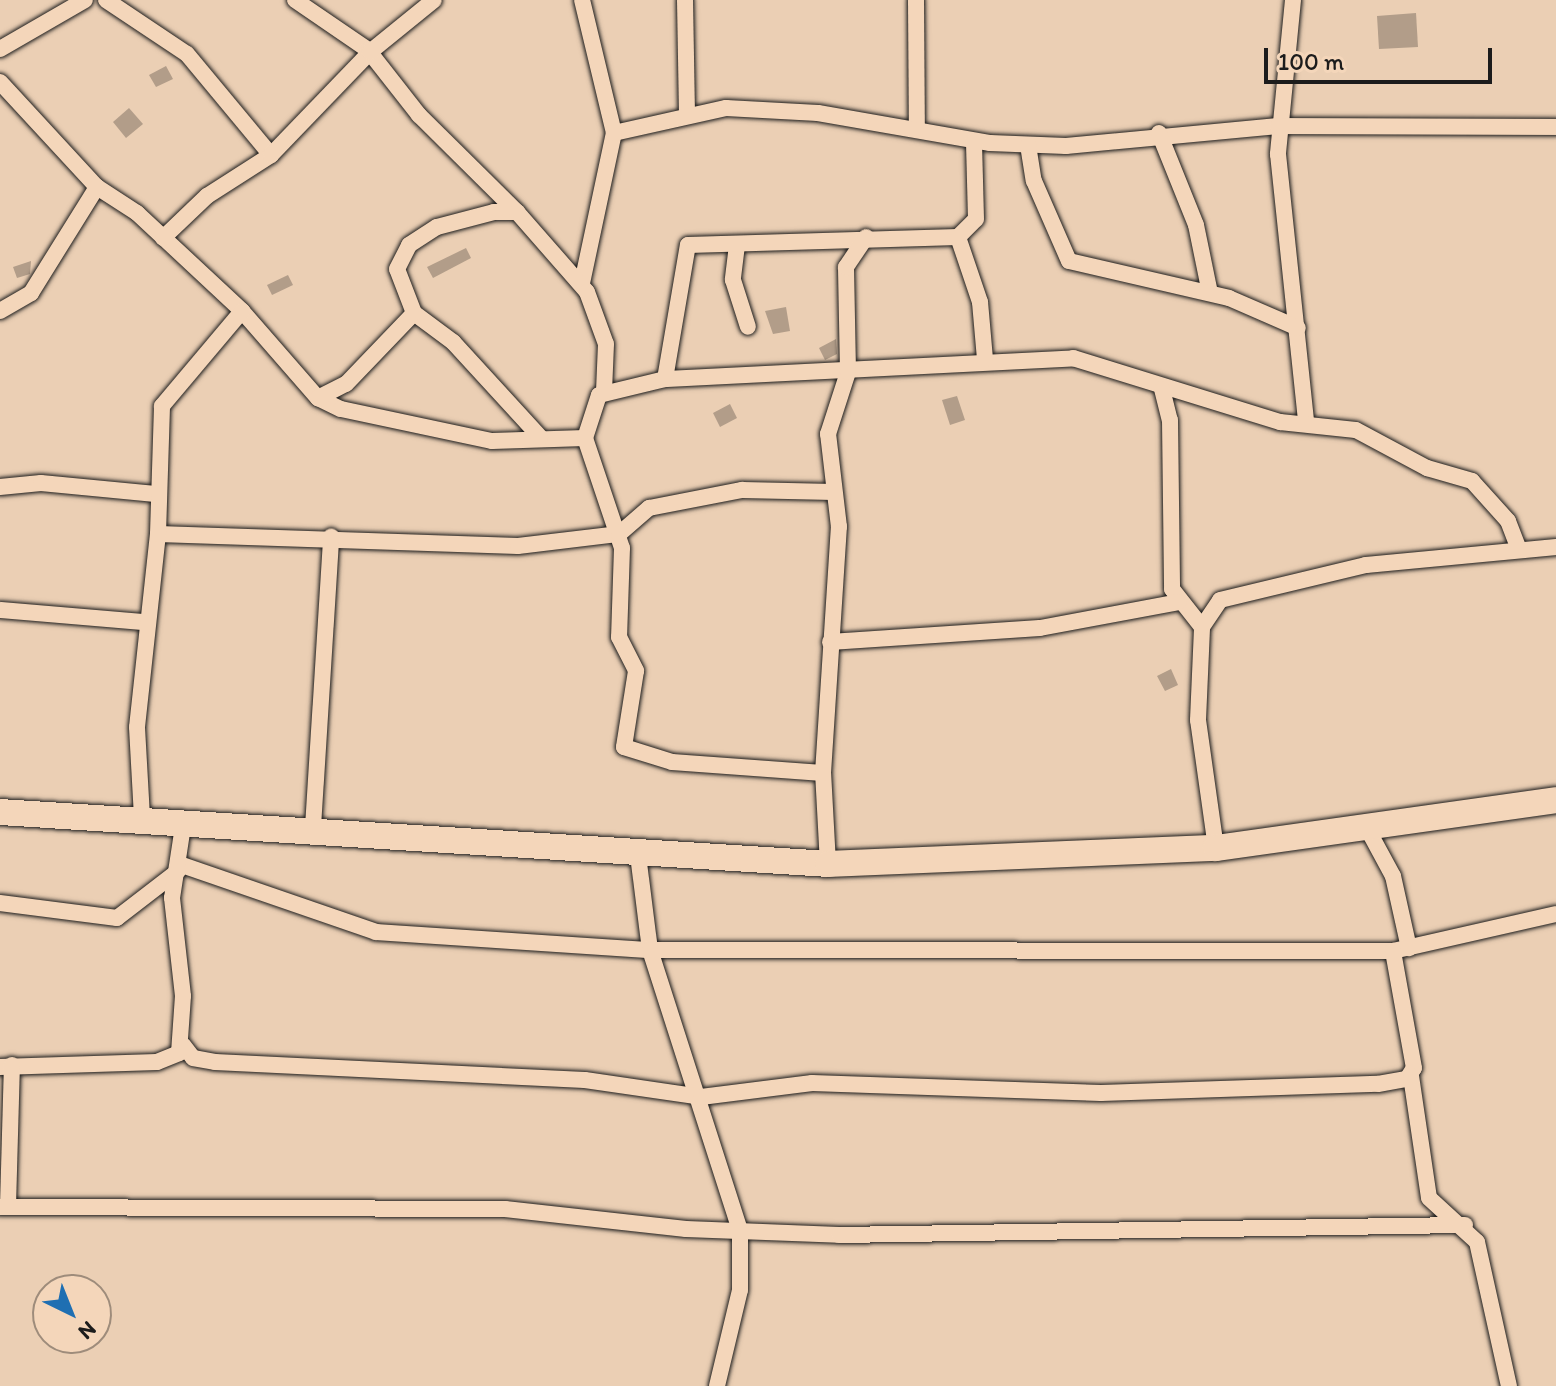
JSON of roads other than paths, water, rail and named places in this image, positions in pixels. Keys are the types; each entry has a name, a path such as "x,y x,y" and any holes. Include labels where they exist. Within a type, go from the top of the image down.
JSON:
{"highway":[{"path":"0,812 313,827 638,855 828,864 1216,848 1556,800"}],"street":[{"path":"0,49 85,0"},
{"path":"106,0 187,54 271,155"},
{"path":"295,0 370,52 419,115 517,212 582,283 601,322 604,392 585,438 619,534 619,637 636,671 624,747 672,762 823,773"},
{"path":"163,238 207,196 271,155 370,52 434,0"},
{"path":"685,0 687,113"},
{"path":"916,0 917,129"},
{"path":"1293,0 1278,126 1306,421"},
{"path":"580,2 614,133 582,283"},
{"path":"0,82 97,187 163,238 242,311 318,398 492,441 540,437 585,438"},
{"path":"614,133 687,113 818,113 974,141 1028,145 1278,126 1556,127"},
{"path":"1159,133 1196,225 1210,293"},
{"path":"665,379 684,251 693,241 737,245 866,237 958,237 976,219 974,141"},
{"path":"1028,145 1034,181 1069,261 1210,293 1281,315 1298,328"},
{"path":"0,311 31,293 97,187"},
{"path":"517,212 437,227 409,245 397,269 414,313 453,342 540,437"},
{"path":"828,864 823,773 839,527 828,434 848,372 846,267 866,237"},
{"path":"958,237 980,302 985,359"},
{"path":"737,245 733,280 748,327"},
{"path":"142,817 137,727 144,622 158,534 155,494 162,406 222,326 242,311"},
{"path":"318,398 346,384 414,313"},
{"path":"604,392 665,379 848,372 985,359 1073,358 1162,389 1280,422 1306,421 1356,430 1427,468 1472,481 1508,521 1519,550"},
{"path":"1162,389 1170,420 1172,589 1179,602 1202,627"},
{"path":"0,487 155,494"},
{"path":"158,534 331,537 518,546 619,534 649,508 742,490 834,492"},
{"path":"313,827 331,537"},
{"path":"1216,848 1199,733 1202,627 1226,596 1366,565 1556,547"},
{"path":"830,642 1040,628 1179,602"},
{"path":"0,610 144,622"},
{"path":"184,820 172,913 183,1045 193,1058 215,1062 585,1080 701,1097 812,1083 1101,1093 1378,1084 1411,1076"},
{"path":"1367,828 1393,876 1411,1076 1429,1198 1465,1225 1480,1252 1509,1386"},
{"path":"638,855 650,950 701,1097 740,1231 740,1290 717,1386"},
{"path":"0,903 117,918 178,868"},
{"path":"178,868 376,932 650,950 1401,950 1556,914"},
{"path":"183,1045 157,1062 6,1066 4,1206 505,1209 740,1231 1465,1225"}]}
